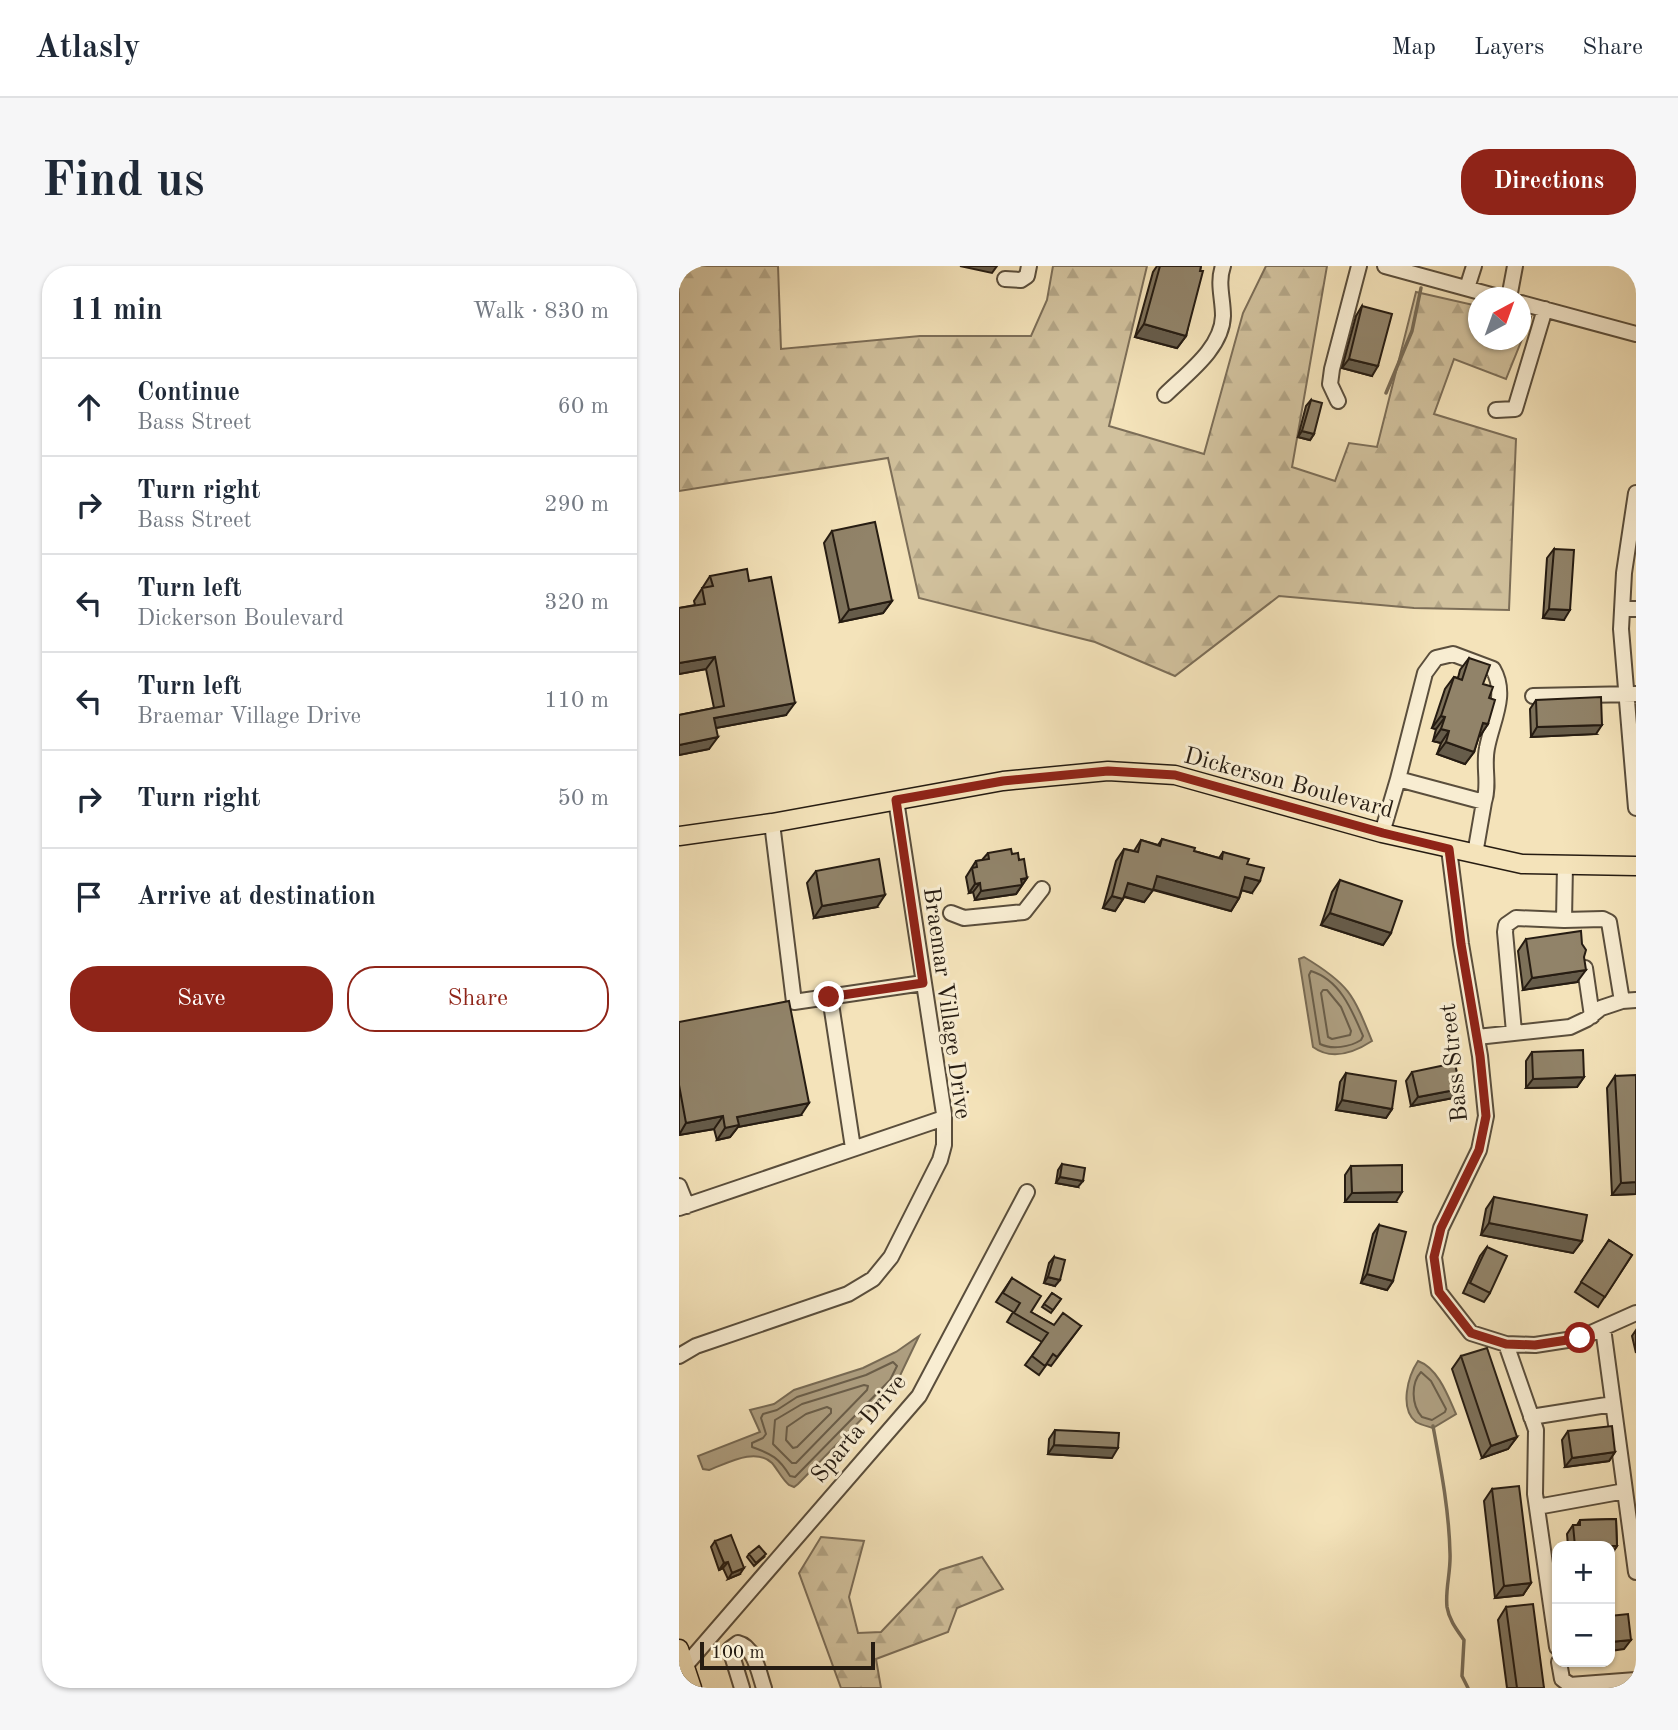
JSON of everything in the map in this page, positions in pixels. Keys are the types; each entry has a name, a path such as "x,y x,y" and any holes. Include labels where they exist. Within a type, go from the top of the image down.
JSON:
{"main road":[{"name":"Dickerson Boulevard","path":"679,836 772,823 1003,781 1108,771 1175,775 1383,833 1522,864 1636,866"},
{"path":"681,1654 692,1688"}],"street":[{"path":"1005,279 1021,280 1027,276 1029,266"},
{"path":"1165,395 1213,347 1223,318 1219,278 1223,266"},
{"path":"1338,401 1330,384 1332,369 1359,266"},
{"path":"1385,266 1467,288 1474,266"},
{"path":"1512,287 1515,266"},
{"path":"1531,306 1636,334"},
{"path":"1496,411 1515,409 1545,309"},
{"path":"1636,493 1629,609 1621,629 1631,694 1636,808"},
{"path":"1383,833 1425,673 1436,658 1453,654 1493,669 1500,681 1498,708 1486,751 1488,790 1475,854"},
{"path":"1533,696 1631,694"},
{"path":"1398,779 1484,802"},
{"name":"Braemar Village Drive","path":"679,1356 696,1346 848,1294 873,1279 891,1257 936,1170 944,1145 944,1118 896,800"},
{"path":"772,823 794,1002 923,983"},
{"name":"Bass Street","path":"1449,849 1486,1116 1479,1150 1441,1228 1434,1257 1439,1292 1471,1333 1506,1344 1535,1345 1580,1338 1636,1313"},
{"path":"1565,865 1574,924"},
{"path":"951,913 964,918 1024,912 1042,889"},
{"path":"1477,1037 1570,1027 1601,1008 1629,1000 1609,922 1602,919 1574,924 1516,918 1506,925 1521,1032"},
{"path":"1585,968 1587,1019"},
{"path":"829,997 853,1148"},
{"path":"679,1186 683,1207 944,1118"},
{"name":"Sparta Drive","path":"681,1654 919,1396 1027,1192"},
{"path":"1603,1328 1636,1572"},
{"path":"1506,1344 1536,1430 1537,1507 1552,1612"},
{"path":"1531,1417 1613,1404"},
{"path":"1537,1507 1625,1491"},
{"path":"742,1688 730,1649 738,1643 744,1644 751,1654 764,1688"},
{"path":"1560,1667 1562,1679 1570,1685 1636,1680"}],"green space":[{"path":"679,266 778,266 781,349 920,336 1031,336 1047,300 1053,266 1147,266 1109,426 1204,454 1243,313 1266,266 1327,266 1292,467 1335,481 1349,443 1377,447 1416,292 1468,304 1468,350 1518,350 1506,379 1454,359 1434,414 1516,439 1509,610 1414,608 1279,596 1175,676 1095,642 919,598 888,458 679,491"},
{"path":"821,1537 864,1541 849,1597 858,1633 881,1632 940,1570 982,1557 1003,1589 957,1608 948,1632 876,1659 881,1688 841,1688 799,1573"}],"water":[{"path":"1304,957 1331,975 1348,992 1372,1041 1358,1049 1336,1054 1328,1054 1313,1047 1299,959"},
{"path":"919,1336 896,1384 794,1487 787,1483 772,1463 758,1456 733,1460 709,1470 703,1469 698,1456 760,1432 750,1410 774,1404 794,1390 863,1368 896,1352"},
{"path":"1418,1361 1437,1376 1456,1414 1433,1428 1416,1422 1408,1409 1408,1383"}],"building":[{"path":"1160,266 1201,266 1200,271 1203,271 1186,336 1144,324"},
{"path":"1362,306 1392,314 1378,366 1349,359"},
{"path":"1311,400 1322,403 1314,434 1302,431"},
{"path":"875,522 892,601 849,610 832,531"},
{"path":"1554,549 1574,550 1570,610 1549,609"},
{"path":"747,569 749,581 771,577 795,703 714,718 718,737 679,745 679,715 724,706 715,657 679,663 679,608 705,604 702,588 713,586 710,576"},
{"path":"1469,658 1490,665 1483,684 1493,687 1489,698 1495,700 1488,724 1483,723 1474,752 1446,742 1449,731 1441,729 1445,717 1441,716 1454,677 1462,680"},
{"path":"1601,697 1602,725 1537,727 1536,700"},
{"path":"1162,839 1222,859 1223,852 1249,859 1247,864 1264,868 1260,881 1245,877 1239,898 1157,876 1153,890 1128,883 1123,899 1112,896 1124,849 1138,852 1141,840 1160,846"},
{"path":"1011,849 1012,854 1018,853 1019,860 1024,859 1027,878 1021,879 1022,885 981,891 980,883 975,884 972,868 977,867 976,861 989,859 988,853"},
{"path":"879,859 885,895 822,906 816,871"},
{"path":"1340,880 1402,901 1391,933 1330,913"},
{"path":"1581,931 1582,944 1586,950 1586,970 1532,978 1526,939"},
{"path":"789,1001 809,1103 737,1117 739,1125 725,1128 723,1116 686,1123 679,1085 679,1022"},
{"path":"1583,1050 1584,1077 1533,1079 1532,1052"},
{"path":"1455,1063 1460,1089 1418,1097 1412,1072"},
{"path":"1346,1073 1396,1081 1392,1109 1342,1100"},
{"path":"1636,1075 1636,1182 1621,1183 1615,1076"},
{"path":"1062,1164 1085,1168 1083,1181 1060,1177"},
{"path":"1402,1165 1402,1192 1352,1193 1351,1166"},
{"path":"1494,1197 1587,1215 1582,1241 1489,1223"},
{"path":"1379,1225 1406,1232 1393,1281 1367,1274"},
{"path":"1609,1240 1632,1255 1605,1297 1581,1282"},
{"path":"1487,1247 1507,1256 1490,1293 1470,1283"},
{"path":"1054,1257 1065,1260 1060,1280 1048,1277"},
{"path":"1012,1278 1041,1296 1031,1312 1054,1325 1063,1313 1081,1326 1057,1357 1053,1354 1045,1366 1032,1356 1048,1333 1014,1313 1020,1303 1003,1293"},
{"path":"1052,1293 1061,1299 1053,1310 1044,1304"},
{"path":"1487,1348 1517,1437 1491,1446 1461,1356"},
{"path":"1612,1426 1615,1452 1572,1458 1568,1431"},
{"path":"1055,1430 1119,1433 1118,1448 1054,1445"},
{"path":"1519,1486 1531,1583 1504,1586 1492,1489"},
{"path":"1616,1519 1617,1546 1615,1541 1575,1541 1573,1525 1580,1525 1580,1520"},
{"path":"731,1535 744,1568 732,1573 728,1562 724,1563 715,1541"},
{"path":"759,1546 766,1554 756,1563 749,1554"},
{"path":"1533,1604 1544,1688 1517,1688 1506,1607"},
{"path":"1628,1614 1631,1640 1615,1642 1615,1615"}],"waterway":[{"path":"1386,393 1412,331 1421,288"},
{"path":"1433,1426 1449,1537 1447,1607 1451,1621 1464,1640 1462,1676 1468,1688"}],"route":[{"path":"829,997 923,983 896,800 1003,781 1108,771 1175,775 1449,849 1461,944 1480,1056 1486,1116 1479,1150 1441,1228 1434,1257 1439,1292 1471,1333 1506,1344 1535,1345 1580,1338"}]}
